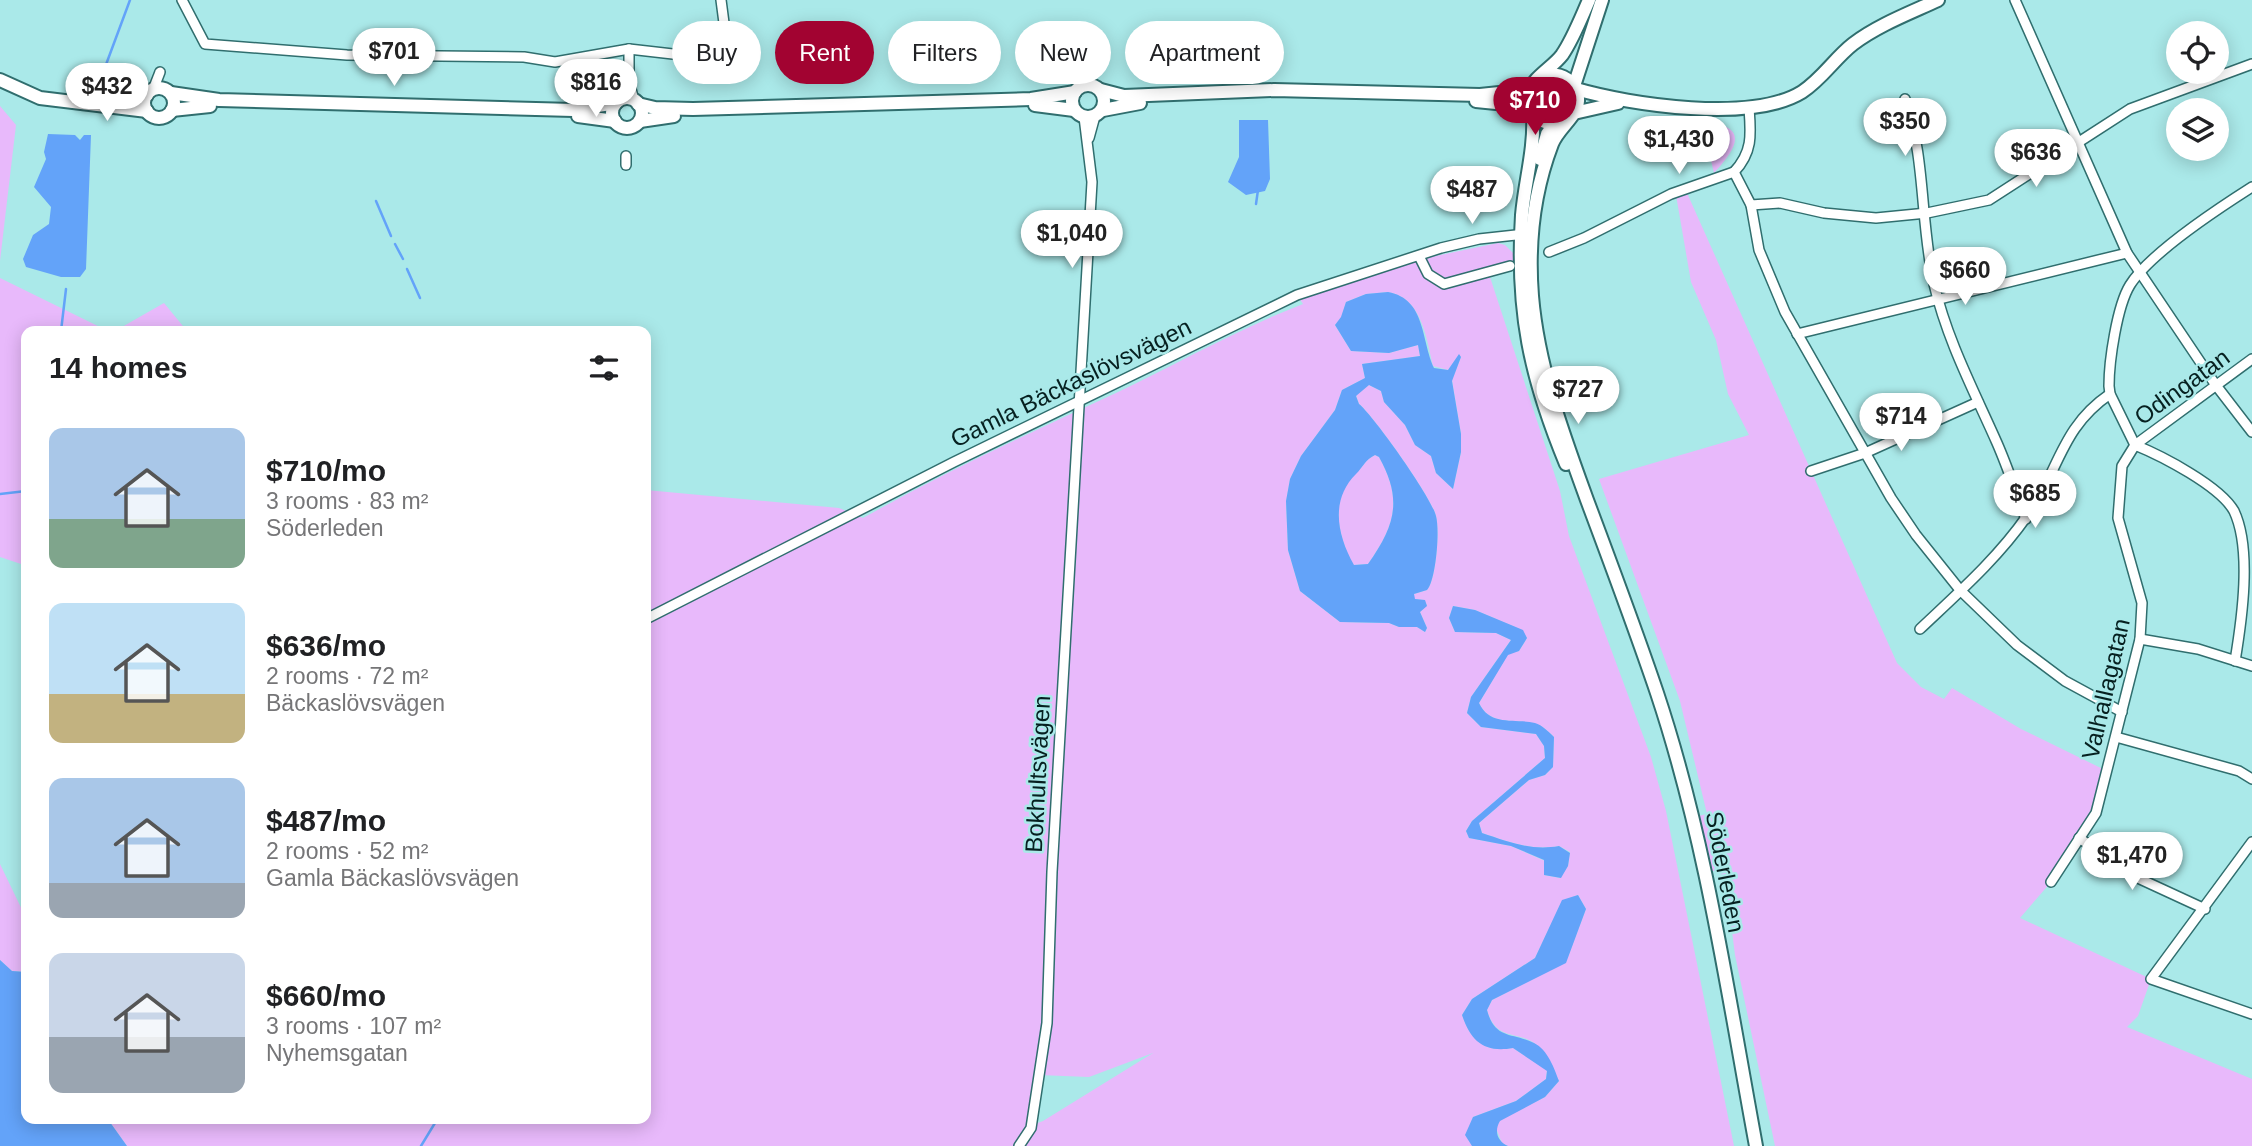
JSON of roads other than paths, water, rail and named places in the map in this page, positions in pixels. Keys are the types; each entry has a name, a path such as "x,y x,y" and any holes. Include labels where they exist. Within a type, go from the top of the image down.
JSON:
{"street":[{"path":"182,0 205,44 346,55 524,57 555,62 629,49 699,57 727,46 721,0"},
{"path":"1543,78 1562,55 1588,0"},
{"name":"Söderleden","path":"1527,234 1534,219 1547,159 1556,135 1578,99 1575,88 1580,60 1602,0"},
{"path":"0,80 40,98 147,111 161,117 172,110 219,106 570,116 615,121 628,128 640,121 679,116 998,106 1057,106 1089,113 1119,105 1154,102 1295,97 1506,104 1532,113 1545,123 1565,120 1601,104 1636,101 1749,108 1782,101 1801,92 1861,38 1938,0"},
{"path":"2015,0 2127,253 2215,384 2252,432"},
{"path":"629,49 629,82 642,113 640,121"},
{"path":"1751,205 1780,203 1824,213 1876,218 1927,213 1975,203 2002,194 2137,106 2252,64"},
{"path":"147,111 150,92 160,72"},
{"path":"74,102 162,88 170,93 219,100 573,110 618,102 636,102 655,108 693,109 1031,99 1074,92 1086,85 1138,96 1273,90 1480,95 1509,92 1543,78 1566,78 1575,88 1636,101"},
{"name":"Söderleden","path":"1543,78 1528,95 1532,113 1533,150 1527,234 1532,293 1546,377 1627,614 1657,693 1694,817 1756,1146"},
{"path":"615,121 612,111 629,82"},
{"path":"1089,113 1105,101 1101,90"},
{"path":"1074,92 1089,113"},
{"path":"170,93 174,100 172,110"},
{"path":"1905,99 1917,135 1931,266 1938,298 1952,343 2026,519"},
{"path":"1549,252 1584,238 1671,194 1734,172 1746,158 1751,144 1749,108"},
{"name":"Bokhultsvägen","path":"1019,1146 1031,1128 1047,1023 1053,858 1092,182 1088,139 1089,113"},
{"path":"1734,172 1751,205 1756,237 1766,270 1797,334 1903,517 1960,590 1996,626 2042,664 2097,701 2122,712"},
{"path":"2235,661 2246,587 2242,541 2235,512 2178,466 2135,445 2110,394 2110,369 2129,287 2139,274 2198,223 2252,187"},
{"name":"Gamla Bäckaslövsvägen","path":"651,616 1297,295 1479,239 1527,234"},
{"path":"1797,334 2127,253"},
{"path":"1419,256 1428,274 1444,285 1510,266"},
{"name":"Odingatan","path":"2135,445 2252,359"},
{"path":"1920,629 1995,558 2026,519 2068,436 2094,407 2110,394"},
{"path":"1811,471 1865,453 1978,401"},
{"name":"Valhallagatan","path":"2051,882 2095,813 2140,639 2142,603 2118,518 2120,475 2126,458 2135,445"},
{"path":"2140,639 2189,646 2252,666"},
{"path":"2116,737 2239,771 2252,779"},
{"path":"2079,838 2140,879 2205,909"},
{"path":"2252,842 2151,979 2252,1014"}],"water":[{"path":"1239,120 1268,120 1270,179 1265,191 1246,195 1228,182 1239,157"},
{"path":"48,134 75,135 80,140 84,135 91,135 86,269 80,277 61,277 26,267 23,259 33,235 49,224 51,207 34,187 46,159 44,152"},
{"path":"1388,292 1409,303 1420,322 1434,368 1448,370 1459,354 1461,357 1452,381 1461,434 1461,452 1453,489 1436,473 1431,456 1415,445 1405,425 1384,402 1381,391 1369,385 1356,396 1359,404 1414,476 1436,516 1437,543 1433,576 1427,590 1414,594 1415,599 1425,600 1427,606 1420,612 1427,628 1425,632 1417,627 1399,627 1389,623 1340,622 1300,591 1288,550 1286,501 1290,479 1301,456 1335,410 1342,390 1365,378 1362,364 1420,356 1418,345 1389,353 1351,351 1335,325 1346,302 1366,294","holes":["1375,455 1379,457 1391,487 1393,512 1390,525 1368,564 1354,565 1343,542 1339,506 1348,484 1369,459"]},
{"path":"1453,606 1475,610 1523,630 1527,638 1519,651 1508,655 1479,703 1484,711 1496,719 1535,723 1548,731 1554,737 1553,767 1545,775 1529,780 1479,823 1482,833 1501,840 1529,846 1559,846 1570,853 1568,866 1561,878 1544,875 1544,860 1511,846 1469,838 1466,831 1472,821 1545,758 1544,746 1536,734 1481,727 1467,713 1471,697 1511,640 1496,633 1455,632 1449,618"},
{"path":"1578,895 1586,909 1566,963 1492,1000 1487,1010 1490,1020 1500,1031 1539,1046 1550,1060 1559,1081 1545,1097 1500,1121 1498,1135 1508,1146 1472,1146 1465,1135 1473,1117 1516,1101 1546,1079 1547,1071 1513,1048 1494,1049 1480,1044 1470,1032 1462,1015 1472,999 1535,958 1562,900"},
{"path":"0,960 12,971 21,972 21,1124 111,1124 127,1146 0,1146"}],"waterway":[{"path":"104,70 130,0"},
{"path":"1256,204 1258,190"},
{"path":"376,201 391,236"},
{"path":"395,244 403,259"},
{"path":"407,269 420,298"},
{"path":"62,326 66,289"},
{"path":"0,494 21,492"},
{"path":"421,1146 434,1124"}]}
